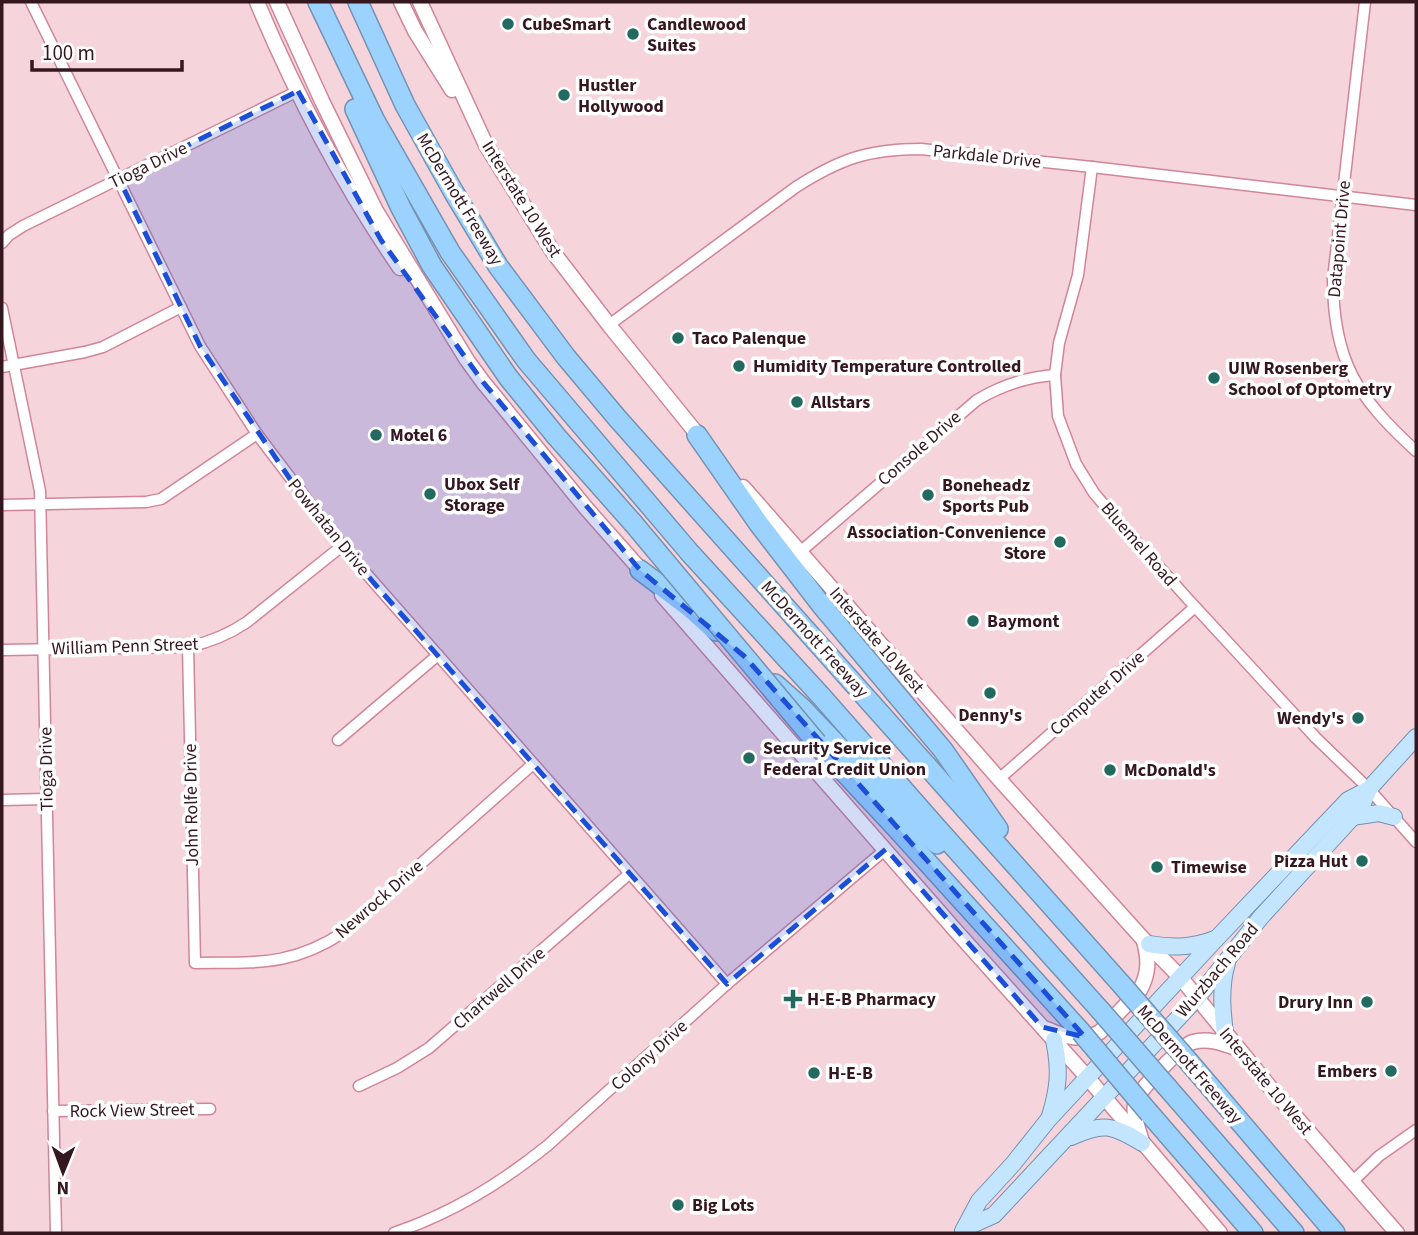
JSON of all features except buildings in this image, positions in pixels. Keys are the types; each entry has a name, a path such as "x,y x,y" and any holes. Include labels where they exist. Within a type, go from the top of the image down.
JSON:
{"highway":[{"name":"McDermott Freeway","path":"358,2 405,105 453,191 499,266 566,357 618,419 1122,985 1335,1233"},
{"name":"McDermott Freeway","path":"321,8 375,121 444,240 526,360 690,554 821,696 1294,1233"},
{"path":"321,8 344,87 401,208 432,266 508,377 817,743 1081,1032 1253,1233"},
{"path":"697,435 759,524 823,607 943,750 1035,886"},
{"path":"640,570 689,607 802,708 896,807 1010,909"},
{"path":"1286,1176 1343,1233"}],"main road":[{"path":"257,2 340,174 435,321 586,508 1087,1077 1220,1233"},
{"path":"276,2 376,211 467,360"},
{"path":"401,2 415,31 486,145"},
{"name":"Interstate 10 West","path":"420,2 486,145 553,252 608,325 697,435 999,779 1181,978 1397,1233"},
{"name":"Wurzbach Road","path":"963,1231 994,1215 1197,998 1261,916 1361,808 1369,789 1416,737"},
{"name":"Wurzbach Road","path":"963,1231 979,1201 1087,1077 1348,800 1369,789"},
{"path":"1352,817 1379,813 1394,817"},
{"path":"1042,1027 1068,1037 1092,1036 1100,1032 1140,990 1149,969 1146,942 1175,948 1217,938"},
{"path":"1225,1033 1222,990 1227,960"},
{"path":"1048,1120 1059,1081 1054,1040"},
{"path":"1142,1143 1135,1117 1136,1101 1142,1090 1185,1045 1209,1040 1238,1048"},
{"path":"1063,1141 1091,1128 1100,1127 1114,1128 1142,1143"}],"street":[{"name":"Powhatan Drive","path":"32,2 200,346 257,434 342,545 727,984"},
{"name":"Datapoint Drive","path":"1365,2 1333,279 1333,305 1338,338 1349,369 1366,399 1416,451"},
{"name":"Tioga Drive","path":"2,243 23,226 298,91"},
{"name":"Parkdale Drive","path":"608,325 820,172 855,156 897,149 920,149 1092,167 1416,205"},
{"name":"Bluemel Road","path":"1092,167 1078,275 1059,343 1055,375 1058,416 1069,449 1082,474 1110,512 1195,607 1416,842"},
{"path":"2,367 103,347 181,307"},
{"name":"Tioga Drive","path":"2,308 40,491 56,1233"},
{"name":"Console Drive","path":"800,552 977,400 1021,380 1055,375"},
{"path":"2,505 146,502 161,499 257,434"},
{"name":"William Penn Street","path":"2,650 188,647 206,643 232,632 342,545"},
{"name":"Computer Drive","path":"999,779 1195,607"},
{"name":"John Rolfe Drive","path":"188,647 195,963"},
{"path":"338,740 438,655"},
{"name":"Newrock Drive","path":"195,963 282,960 298,956 330,941 344,932 533,764"},
{"path":"2,800 46,799"},
{"name":"Colony Drive","path":"394,1233 466,1202 528,1162 727,984 886,849"},
{"name":"Chartwell Drive","path":"359,1086 397,1068 429,1048 629,874"},
{"name":"Rock View Street","path":"53,1111 210,1108"},
{"path":"1352,1182 1379,1156 1416,1130"}],"highlighted area":[{"path":"298,91 381,240 483,382 640,570 744,656 1085,1037 1042,1027 886,849 727,984 373,582 290,479 200,346 119,179"}],"place":[{"name":"CubeSmart","path":"508,24"},
{"name":"Candlewood Suites","path":"633,34"},
{"name":"Hustler Hollywood","path":"564,95"},
{"name":"Taco Palenque","path":"678,338"},
{"name":"Humidity Temperature Controlled","path":"739,366"},
{"name":"UIW Rosenberg School of Optometry","path":"1214,378"},
{"name":"Allstars","path":"797,402"},
{"name":"Motel 6","path":"376,435"},
{"name":"Ubox Self Storage","path":"430,494"},
{"name":"Boneheadz Sports Pub","path":"928,495"},
{"name":"Association-Convenience Store","path":"1060,542"},
{"name":"Baymont","path":"973,621"},
{"name":"Denny's","path":"990,693"},
{"name":"Wendy's","path":"1358,718"},
{"name":"Security Service Federal Credit Union","path":"749,758"},
{"name":"McDonald's","path":"1110,770"},
{"name":"Pizza Hut","path":"1362,861"},
{"name":"Timewise","path":"1157,867"},
{"name":"H-E-B Pharmacy","path":"793,999"},
{"name":"Drury Inn","path":"1367,1002"},
{"name":"Embers","path":"1391,1071"},
{"name":"H-E-B","path":"814,1073"},
{"name":"Big Lots","path":"678,1205"}]}
